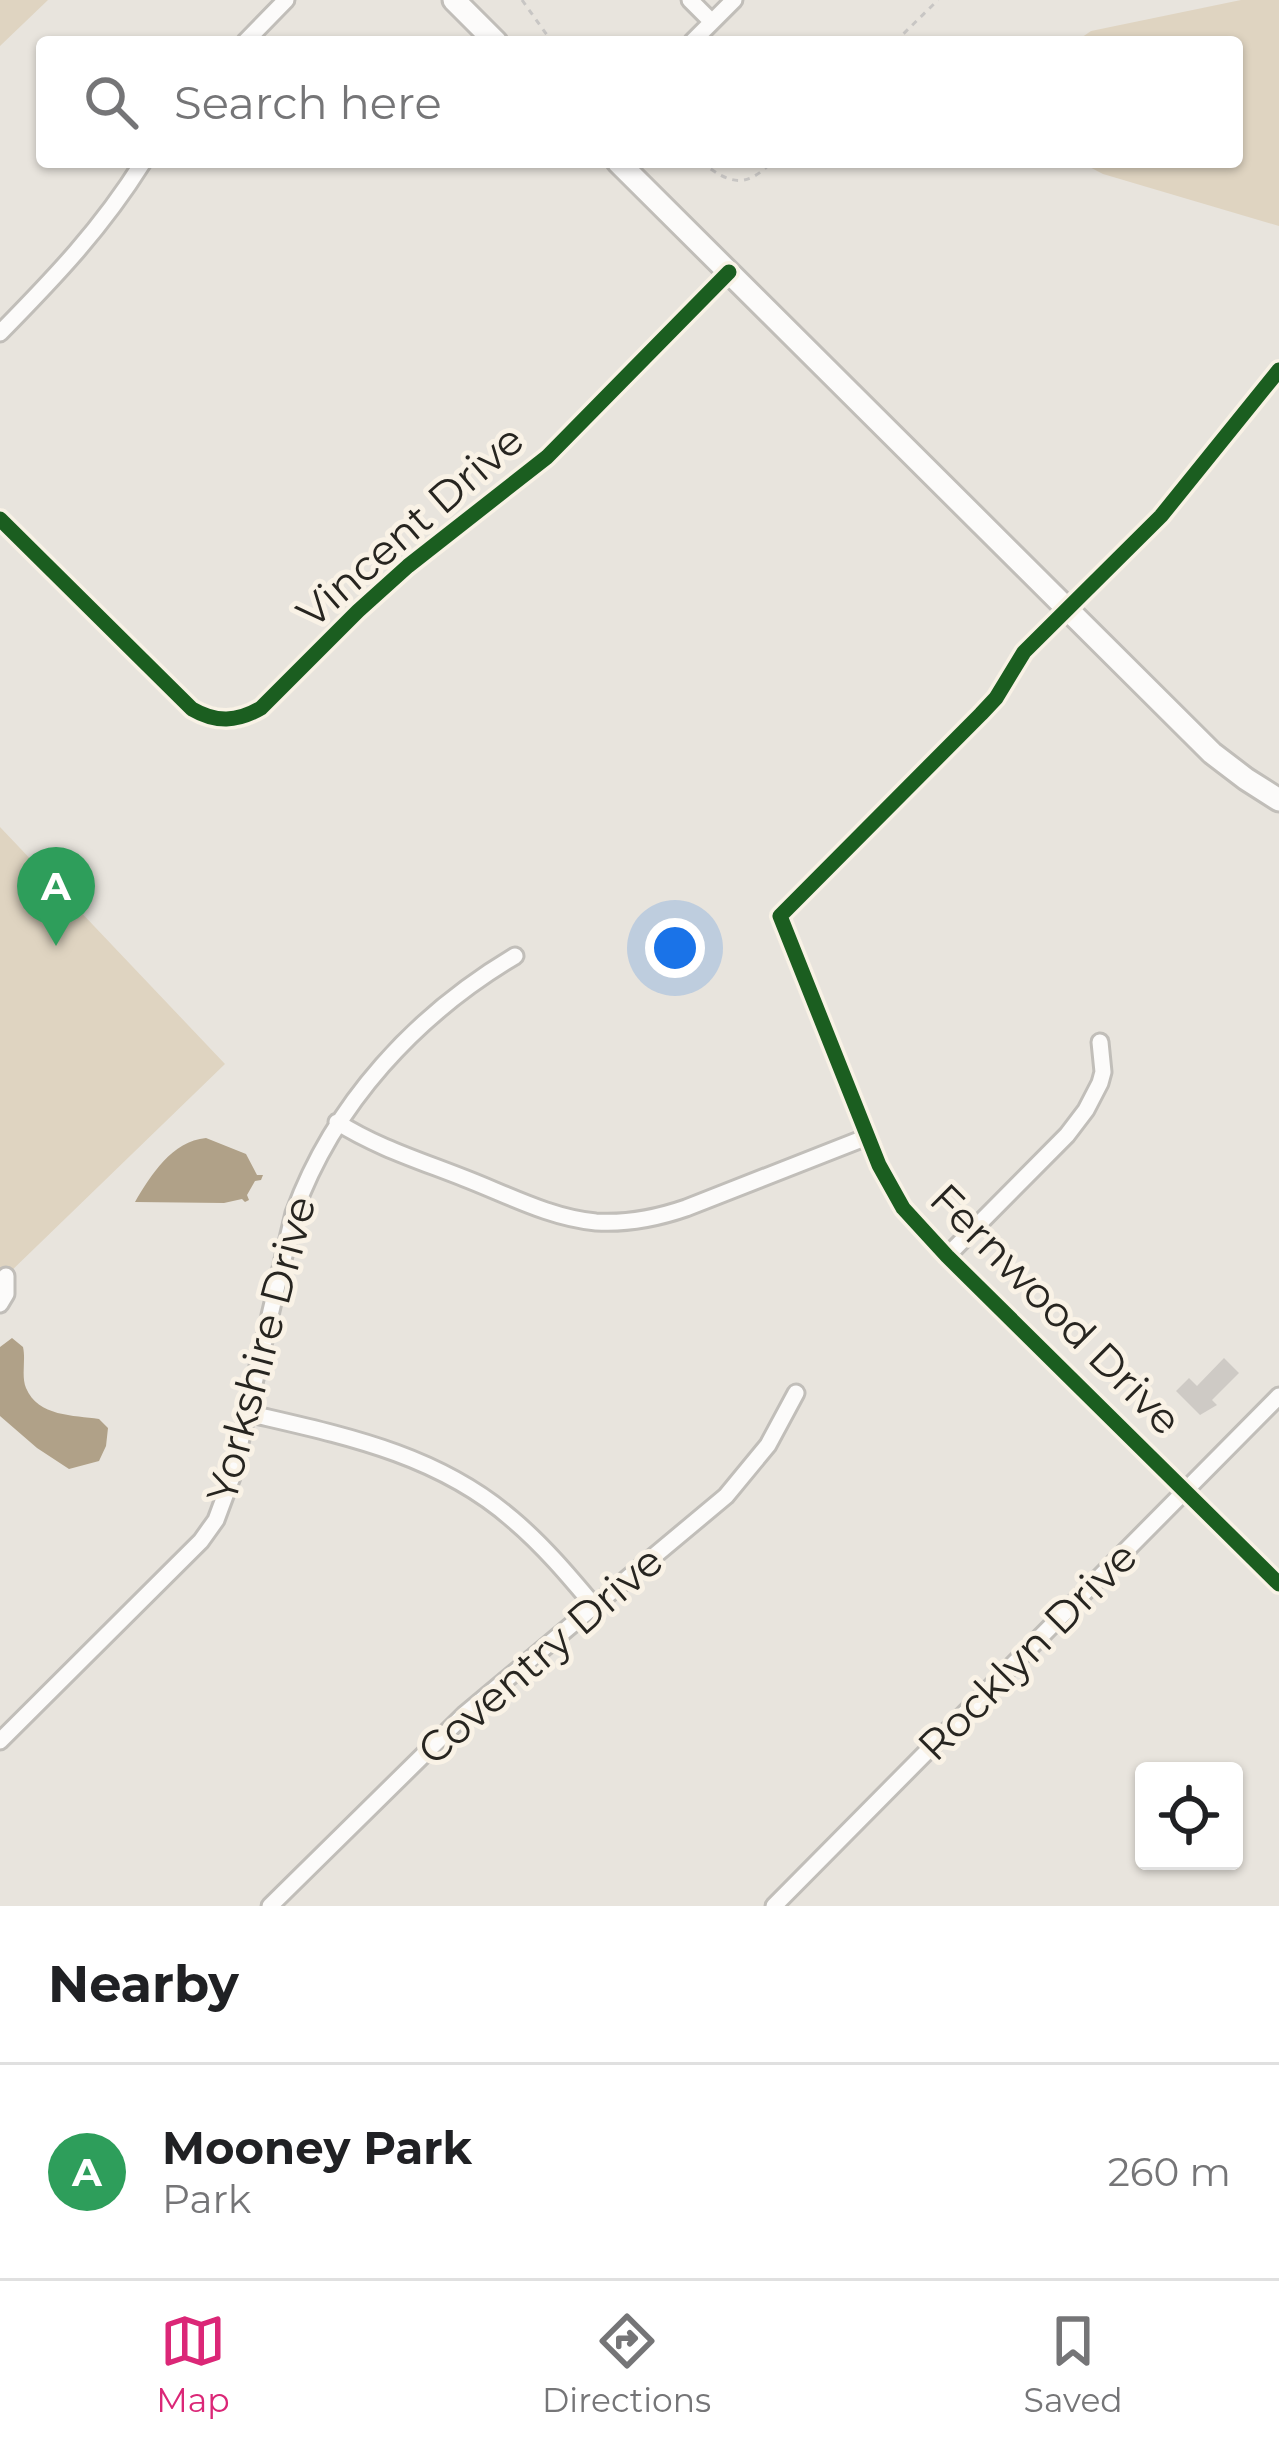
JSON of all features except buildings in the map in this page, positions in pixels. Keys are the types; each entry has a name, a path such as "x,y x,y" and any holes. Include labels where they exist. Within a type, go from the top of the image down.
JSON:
{"street":[{"path":"251,36 286,0"},
{"path":"454,0 490,36"},
{"path":"690,0 712,22"},
{"path":"698,36 734,0"},
{"path":"0,333 80,250 139,168"},
{"path":"624,168 1212,752 1279,800"},
{"name":"Vincent Drive","path":"0,519 192,709 221,720 248,716 408,566 547,457 729,272"},
{"path":"1067,609 1171,504 1279,370"},
{"name":"Fernwood Drive","path":"1067,609 1024,652 982,714 780,916 892,1193 946,1256 1279,1584"},
{"name":"Yorkshire Drive","path":"0,1741 201,1541 226,1499 294,1213 308,1176 338,1122 377,1072 449,999 515,956"},
{"path":"946,1256 1086,1110 1100,1083 1100,1042"},
{"path":"338,1122 375,1143 543,1209 604,1222 662,1216 867,1137"},
{"path":"0,1304 7,1289 6,1276"},
{"name":"Coventry Drive","path":"270,1906 465,1714 739,1483 768,1445 796,1393"},
{"name":"Rocklyn Drive","path":"774,1906 1279,1396"},
{"path":"247,1413 365,1441 441,1471 510,1516 595,1607"}],"path":[{"path":"522,0 548,36"},
{"path":"901,36 938,0"},
{"path":"709,168 740,181 748,181 765,168"}],"shaded area":[{"path":"0,0 48,0 0,46"},
{"path":"1241,0 1279,0 1279,226 1092,168 1243,168 1243,36 1084,36"},
{"path":"0,827 225,1064 6,1276 0,1270"},
{"path":"206,1138 246,1154 257,1175 263,1175 247,1195 249,1200 135,1202 173,1152"},
{"path":"12,1338 23,1347 25,1383 39,1405 99,1419 108,1428 99,1461 69,1469 0,1416 0,1347"}],"cycle path":[{"path":"0,519 192,709 218,719 243,716 261,708 408,566 547,457 729,272"},
{"path":"1279,370 1161,516 1024,652 996,698 780,916 879,1165 903,1208 1279,1584"}],"place":[{"name":"Mooney Park","path":"56,946"}]}
